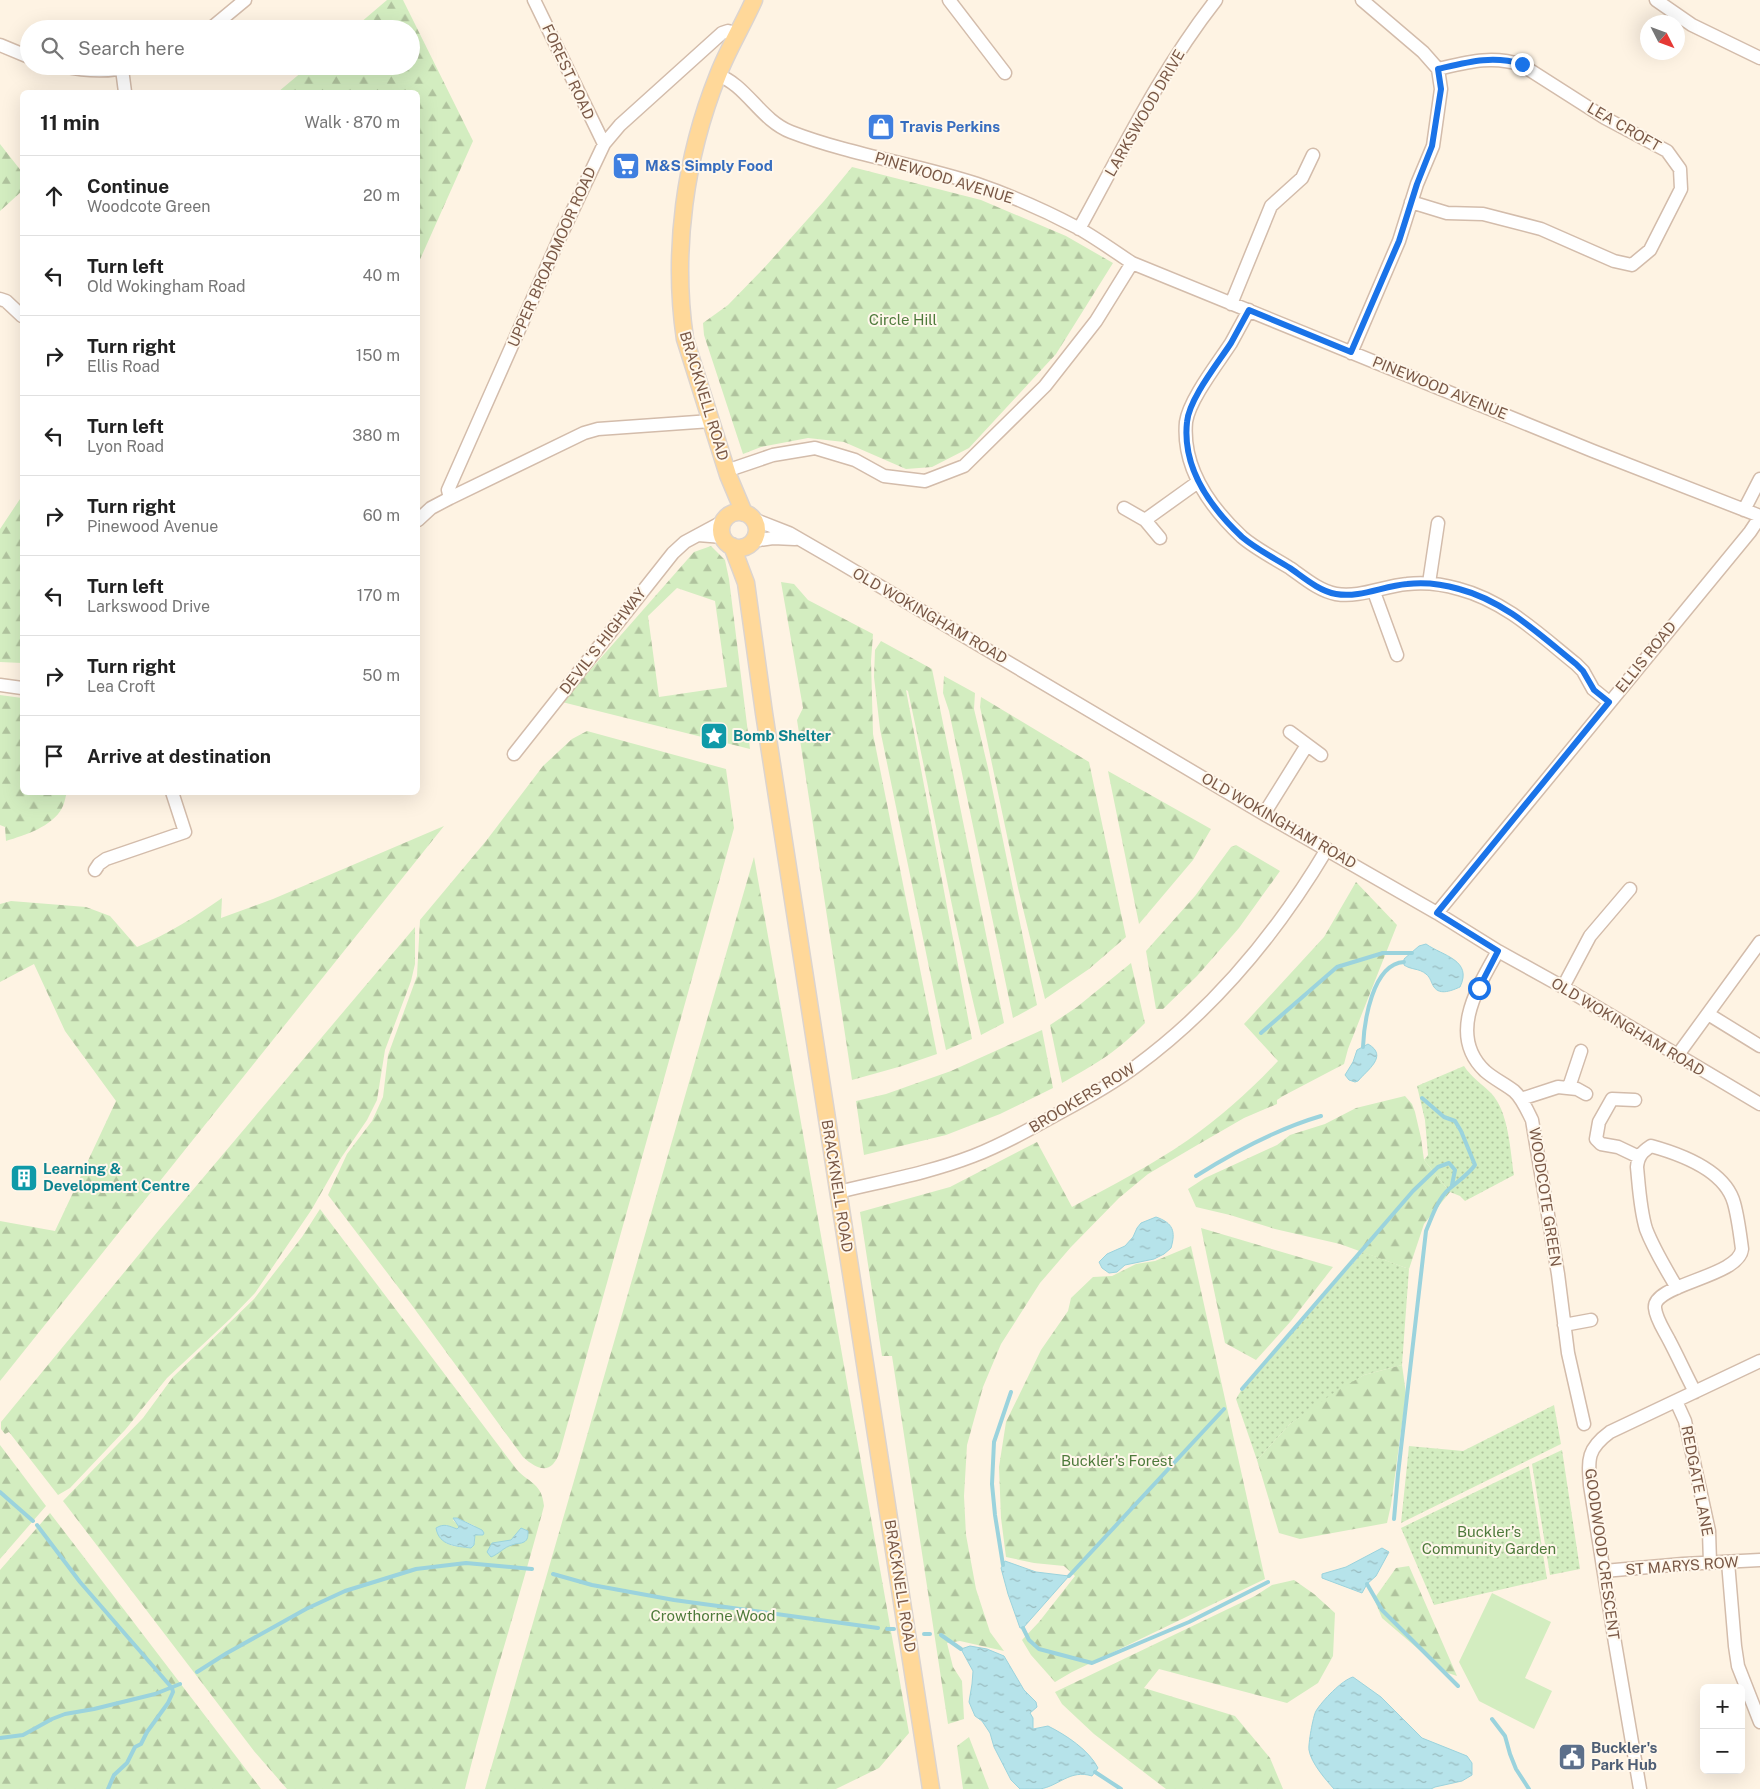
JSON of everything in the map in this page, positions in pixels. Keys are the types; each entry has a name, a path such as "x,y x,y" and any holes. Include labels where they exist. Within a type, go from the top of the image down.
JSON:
{"main road":[{"name":"BRACKNELL ROAD","path":"737,517 727,473 685,339 681,310 681,256 684,207 696,139 717,75 754,0"},
{"path":"737,517 757,530 751,543 738,548 728,542 721,532 737,517"},
{"name":"BRACKNELL ROAD","path":"728,542 746,583"},
{"name":"BRACKNELL ROAD","path":"751,543 746,583 764,713 932,1789"}],"street":[{"path":"221,20 245,0"},
{"name":"FOREST ROAD","path":"534,0 604,144"},
{"path":"948,0 1005,73"},
{"name":"LARKSWOOD DRIVE","path":"1079,229 1162,79 1200,20 1216,0"},
{"path":"1351,352 1399,241 1432,146 1441,89 1438,69 1423,52 1362,0"},
{"path":"1656,0 1692,25 1760,58"},
{"name":"UPPER BROADMOOR ROAD","path":"450,498 448,490 604,144 620,125 722,33 728,31 737,33"},
{"path":"0,45 20,53"},
{"name":"LEA CROFT","path":"1411,202 1446,212 1483,214 1541,229 1614,261 1632,265 1650,250 1681,190 1680,168 1667,151 1605,118 1522,64 1508,60 1483,59 1438,69"},
{"path":"125,90 126,75"},
{"name":"PINEWOOD AVENUE","path":"717,75 732,82 764,116 783,129 850,150 916,166 979,185 1033,206 1079,229 1132,263 1760,517"},
{"path":"1231,304 1271,206 1302,178 1313,156"},
{"path":"727,473 773,456 815,448 855,460 884,476 925,480 964,466 1045,386 1096,321 1132,263"},
{"path":"0,299 6,301 20,314"},
{"path":"1249,310 1196,398 1186,420 1187,447 1198,482 1216,508 1243,538 1315,585 1335,594 1374,592 1406,584 1430,583 1460,589 1486,598 1513,614 1576,664 1583,671 1594,690 1609,702"},
{"path":"420,518 431,508 450,498 584,433 598,429 711,421"},
{"path":"1744,510 1760,479"},
{"path":"1145,520 1198,482"},
{"path":"1124,508 1145,520 1160,538"},
{"name":"DEVIL'S HIGHWAY","path":"514,754 674,553 685,542 737,517"},
{"name":"OLD WOKINGHAM ROAD","path":"737,517 780,529 969,638 1264,814 1437,913 1498,951 1563,987 1760,1104"},
{"name":"ELLIS ROAD","path":"1437,913 1750,532 1760,517"},
{"path":"1430,583 1438,522"},
{"path":"698,535 728,542"},
{"name":"OLD WOKINGHAM ROAD","path":"751,543 773,538 798,540"},
{"path":"1374,592 1397,655"},
{"path":"0,685 20,688"},
{"path":"1290,732 1321,756"},
{"path":"1264,814 1307,745"},
{"path":"95,870 106,859 185,832 173,795"},
{"name":"BROOKERS ROW","path":"838,1192 910,1176 972,1156 1006,1142 1104,1088 1134,1068 1155,1052 1198,1013 1248,962 1275,927 1327,849"},
{"path":"1563,987 1590,936 1630,889"},
{"path":"1677,1056 1760,942"},
{"name":"WOODCOTE GREEN","path":"1498,951 1469,1012 1467,1034 1477,1061 1494,1078 1514,1092 1532,1120 1568,1352 1584,1424"},
{"path":"1708,1014 1760,1046"},
{"path":"1569,1087 1581,1050"},
{"path":"1520,1099 1558,1087 1569,1087 1586,1094"},
{"path":"1634,1100 1612,1099 1599,1122 1596,1138 1602,1144 1618,1147 1639,1156"},
{"path":"1677,1288 1656,1253 1646,1228 1637,1167 1639,1156 1651,1146 1674,1153 1720,1178 1727,1187 1734,1202 1742,1254 1728,1267 1699,1277 1657,1300 1655,1309 1657,1318 1694,1392"},
{"path":"1564,1325 1591,1320"},
{"name":"GOODWOOD CRESCENT","path":"1640,1789 1590,1485 1588,1463 1590,1452 1596,1443 1610,1432 1760,1361"},
{"name":"REDGATE LANE","path":"1676,1400 1685,1421 1709,1532 1710,1563"},
{"name":"ST MARYS ROW","path":"1604,1571 1760,1560"},
{"path":"1728,1562 1738,1666 1760,1722"}],"green space":[{"path":"387,0 403,0 413,20 364,20"},
{"path":"420,34 473,141 420,260 420,90 280,90 298,75 420,75"},
{"path":"0,144 20,169 20,193 0,211"},
{"name":"Circle Hill","path":"852,167 981,200 1066,236 1113,263 1056,354 969,448 932,467 906,469 844,442 808,438 761,447 743,454 704,335 703,323 728,305 764,268"},
{"path":"20,499 20,663 0,662 0,529"},
{"path":"711,546 725,560 750,749 562,702 694,552","holes":["677,588 715,601 727,687 659,697 648,616"]},
{"path":"781,582 794,584 808,600 873,634 871,661 873,734 937,1054 852,1080 797,720 803,708"},
{"path":"881,641 932,669 1004,1023 981,1035 961,949 908,691 906,690 972,1039 946,1050 880,729 874,677 875,650"},
{"path":"944,676 975,693 974,709 1037,1005 1013,1018 949,711 943,693"},
{"path":"0,695 20,698 20,795 66,795 58,815 37,829 6,841 5,827 0,825"},
{"path":"981,697 1089,762 1126,937 1089,969 1045,999 1018,888 980,707"},
{"path":"587,731 726,769 734,828 560,1451 553,1464 549,1467 540,1468 523,1457 411,1304 328,1195 347,1154 372,1121 383,1097 388,1055 417,976 420,920 486,841 543,766 572,739"},
{"path":"1108,771 1211,829 1193,860 1139,924"},
{"path":"444,826 0,1381 0,1221 55,1231 116,1101 65,1031 34,964 0,982 0,904 11,901 86,907 110,916 137,947 181,925 222,898 221,918 273,899"},
{"path":"1236,845 1280,871 1239,928 1197,976 1163,1009 1156,1009 1146,951 1195,896 1231,847"},
{"name":"Crowthorne Wood","path":"754,857 909,1733 879,1768 836,1789 485,1789"},
{"path":"1356,882 1397,925 1348,1049 1344,1064 1283,1096 1277,1100 1277,1104 1244,1118 1148,1174 1119,1198 1071,1247 1040,1283 1001,1344 983,1387 967,1445 964,1496 966,1535 976,1589 990,1632 1004,1651 960,1641 947,1643 953,1667 962,1681 964,1719 948,1724 892,1356 882,1356 860,1212 950,1187 1037,1142 1072,1207 1174,1149 1224,1113 1278,1061 1244,1024 1324,937"},
{"path":"415,927 415,964 411,981 385,1050 377,1100 367,1120 341,1158 312,1209 255,1293 167,1378 125,1430 70,1488 58,1495 9,1432 5,1434 1,1429 1,1422 159,1230"},
{"path":"1131,963 1145,1023 1125,1042 1106,1056 1062,1083 1050,1025 1077,1007"},
{"path":"1042,1030 1053,1088 1000,1114 946,1135 864,1155 856,1101 886,1094 951,1071"},
{"path":"1464,1066 1491,1093 1502,1110 1508,1132 1514,1175 1465,1201 1460,1196 1450,1192 1424,1160 1428,1155 1425,1120 1417,1086"},
{"path":"1405,1096 1412,1104 1415,1112 1424,1160 1450,1192 1424,1224 1409,1269 1340,1244 1275,1229 1196,1207 1188,1189 1205,1178 1277,1145 1290,1135 1325,1124 1356,1108"},
{"path":"320,1209 517,1470 535,1485 543,1499 544,1506 465,1789 287,1789 254,1751 63,1501 143,1418 173,1377 254,1299 302,1237","holes":["457,1518 475,1526 475,1542 471,1548 453,1546 446,1543 446,1525 457,1529 459,1526 453,1520"]},
{"path":"1201,1228 1333,1267 1291,1321 1256,1360 1225,1343"},
{"name":"Buckler's Forest","path":"1191,1246 1265,1579 1055,1682 1031,1655 1022,1640 1039,1622 1075,1576 1064,1566 1034,1563 1006,1557 1001,1518 999,1467 1006,1422 1041,1350 1068,1311 1071,1298 1093,1277 1112,1276 1136,1264 1155,1261"},
{"path":"1363,1252 1409,1269 1402,1365 1364,1375 1290,1424 1257,1460 1236,1399 1242,1389"},
{"path":"1402,1365 1406,1394 1387,1523 1300,1539 1279,1533 1257,1460 1290,1424 1335,1392 1364,1375"},
{"path":"1554,1405 1561,1444 1401,1523 1409,1446 1463,1451"},
{"path":"0,1445 46,1506 0,1559"},
{"name":"Buckler’s Community Garden","path":"1562,1450 1580,1569 1550,1575 1532,1464"},
{"name":"Buckler’s Community Garden","path":"1529,1466 1547,1579 1434,1605 1401,1528"},
{"path":"50,1513 261,1789 0,1789 0,1570"},
{"path":"1409,1566 1457,1676 1445,1672 1382,1618 1374,1599 1396,1568"},
{"path":"1294,1580 1314,1594 1335,1613 1333,1656 1318,1683 1287,1703 1159,1669 1144,1688 1235,1716 1270,1758 1283,1789 1166,1789 1094,1734 1062,1704 1055,1692 1255,1596 1272,1585"},
{"path":"1492,1593 1551,1622 1525,1678 1552,1691 1534,1729 1479,1701 1459,1662"},
{"path":"969,1737 989,1789 963,1789 957,1746"}],"water":[{"path":"1426,944 1448,956 1459,965 1463,971 1460,987 1447,992 1437,990 1426,974 1404,965 1404,959 1419,946"},
{"path":"1368,1044 1377,1053 1374,1063 1358,1081 1349,1080 1345,1075 1353,1062 1357,1050"},
{"path":"1156,1217 1162,1219 1172,1228 1171,1248 1154,1259 1125,1265 1117,1272 1109,1273 1102,1268 1099,1262 1107,1254 1125,1246 1141,1223"},
{"path":"453,1518 457,1518 482,1530 484,1533 483,1535 475,1535 474,1545 471,1548 444,1542 438,1534 436,1528 439,1526 457,1529 459,1527"},
{"path":"521,1528 528,1531 525,1541 509,1546 491,1557 487,1552 492,1543 511,1540"},
{"path":"1382,1548 1389,1552 1376,1576 1367,1584 1362,1593 1322,1578 1322,1574 1346,1567"},
{"path":"1005,1561 1036,1572 1069,1576 1023,1628 1020,1628 1001,1568"},
{"path":"970,1646 987,1649 1004,1656 1024,1690 1036,1702 1037,1707 1030,1713 1033,1718 1033,1729 1048,1726 1076,1744 1089,1755 1098,1768 1092,1776 1084,1774 1071,1776 1040,1789 1020,1789 1011,1780 994,1747 990,1733 982,1721 975,1716 969,1702 973,1671 961,1649"},
{"path":"1353,1677 1381,1697 1422,1738 1467,1756 1472,1763 1472,1775 1462,1781 1431,1789 1334,1789 1319,1771 1310,1755 1311,1730 1316,1711 1319,1707 1338,1686"}],"waterway":[{"path":"1261,1033 1337,967 1383,953 1412,953"},
{"path":"1363,1047 1368,1010 1377,983 1393,965 1404,962"},
{"path":"1394,1519 1426,1231 1441,1198 1475,1165 1455,1121 1444,1117 1422,1098"},
{"path":"1196,1176 1256,1142 1288,1127 1321,1116"},
{"path":"1242,1389 1413,1191 1438,1167 1449,1163 1455,1170 1452,1185"},
{"path":"1003,1565 992,1484 994,1442 1011,1392"},
{"path":"1069,1576 1224,1409"},
{"path":"0,1492 33,1521"},
{"path":"37,1525 80,1582 172,1688 173,1692 168,1703 147,1732 141,1744 135,1747 127,1763 114,1775 108,1789"},
{"path":"197,1672 306,1609 345,1591 416,1569 466,1563 532,1569"},
{"path":"553,1574 592,1585 674,1600 878,1628"},
{"path":"1023,1628 1029,1640 1039,1649 1092,1663 1189,1622 1268,1582"},
{"path":"1367,1584 1382,1610 1458,1686"},
{"path":"887,1629 894,1629"},
{"path":"924,1634 930,1634"},
{"path":"941,1635 961,1649"},
{"path":"0,1738 23,1735 65,1714 155,1694 180,1684"},
{"path":"1492,1719 1505,1736 1516,1769 1529,1789"},
{"path":"1095,1772 1121,1789"}],"place":[{"name":"Travis Perkins","path":"881,127"},
{"name":"M&S Simply Food","path":"626,166"},
{"name":"Bomb Shelter","path":"714,736"},
{"name":"Learning & Development Centre","path":"24,1178"},
{"name":"Buckler's Park Hub","path":"1572,1757"}],"route":[{"path":"1479,988 1498,951 1437,913 1609,702 1594,690 1583,671 1576,664 1513,614 1486,598 1460,589 1430,583 1406,584 1374,592 1335,594 1315,585 1243,538 1216,508 1198,482 1187,447 1186,420 1196,398 1249,310 1351,352 1376,290 1399,241 1417,184 1432,146 1441,89 1438,69 1483,59 1508,60 1522,64"}]}
